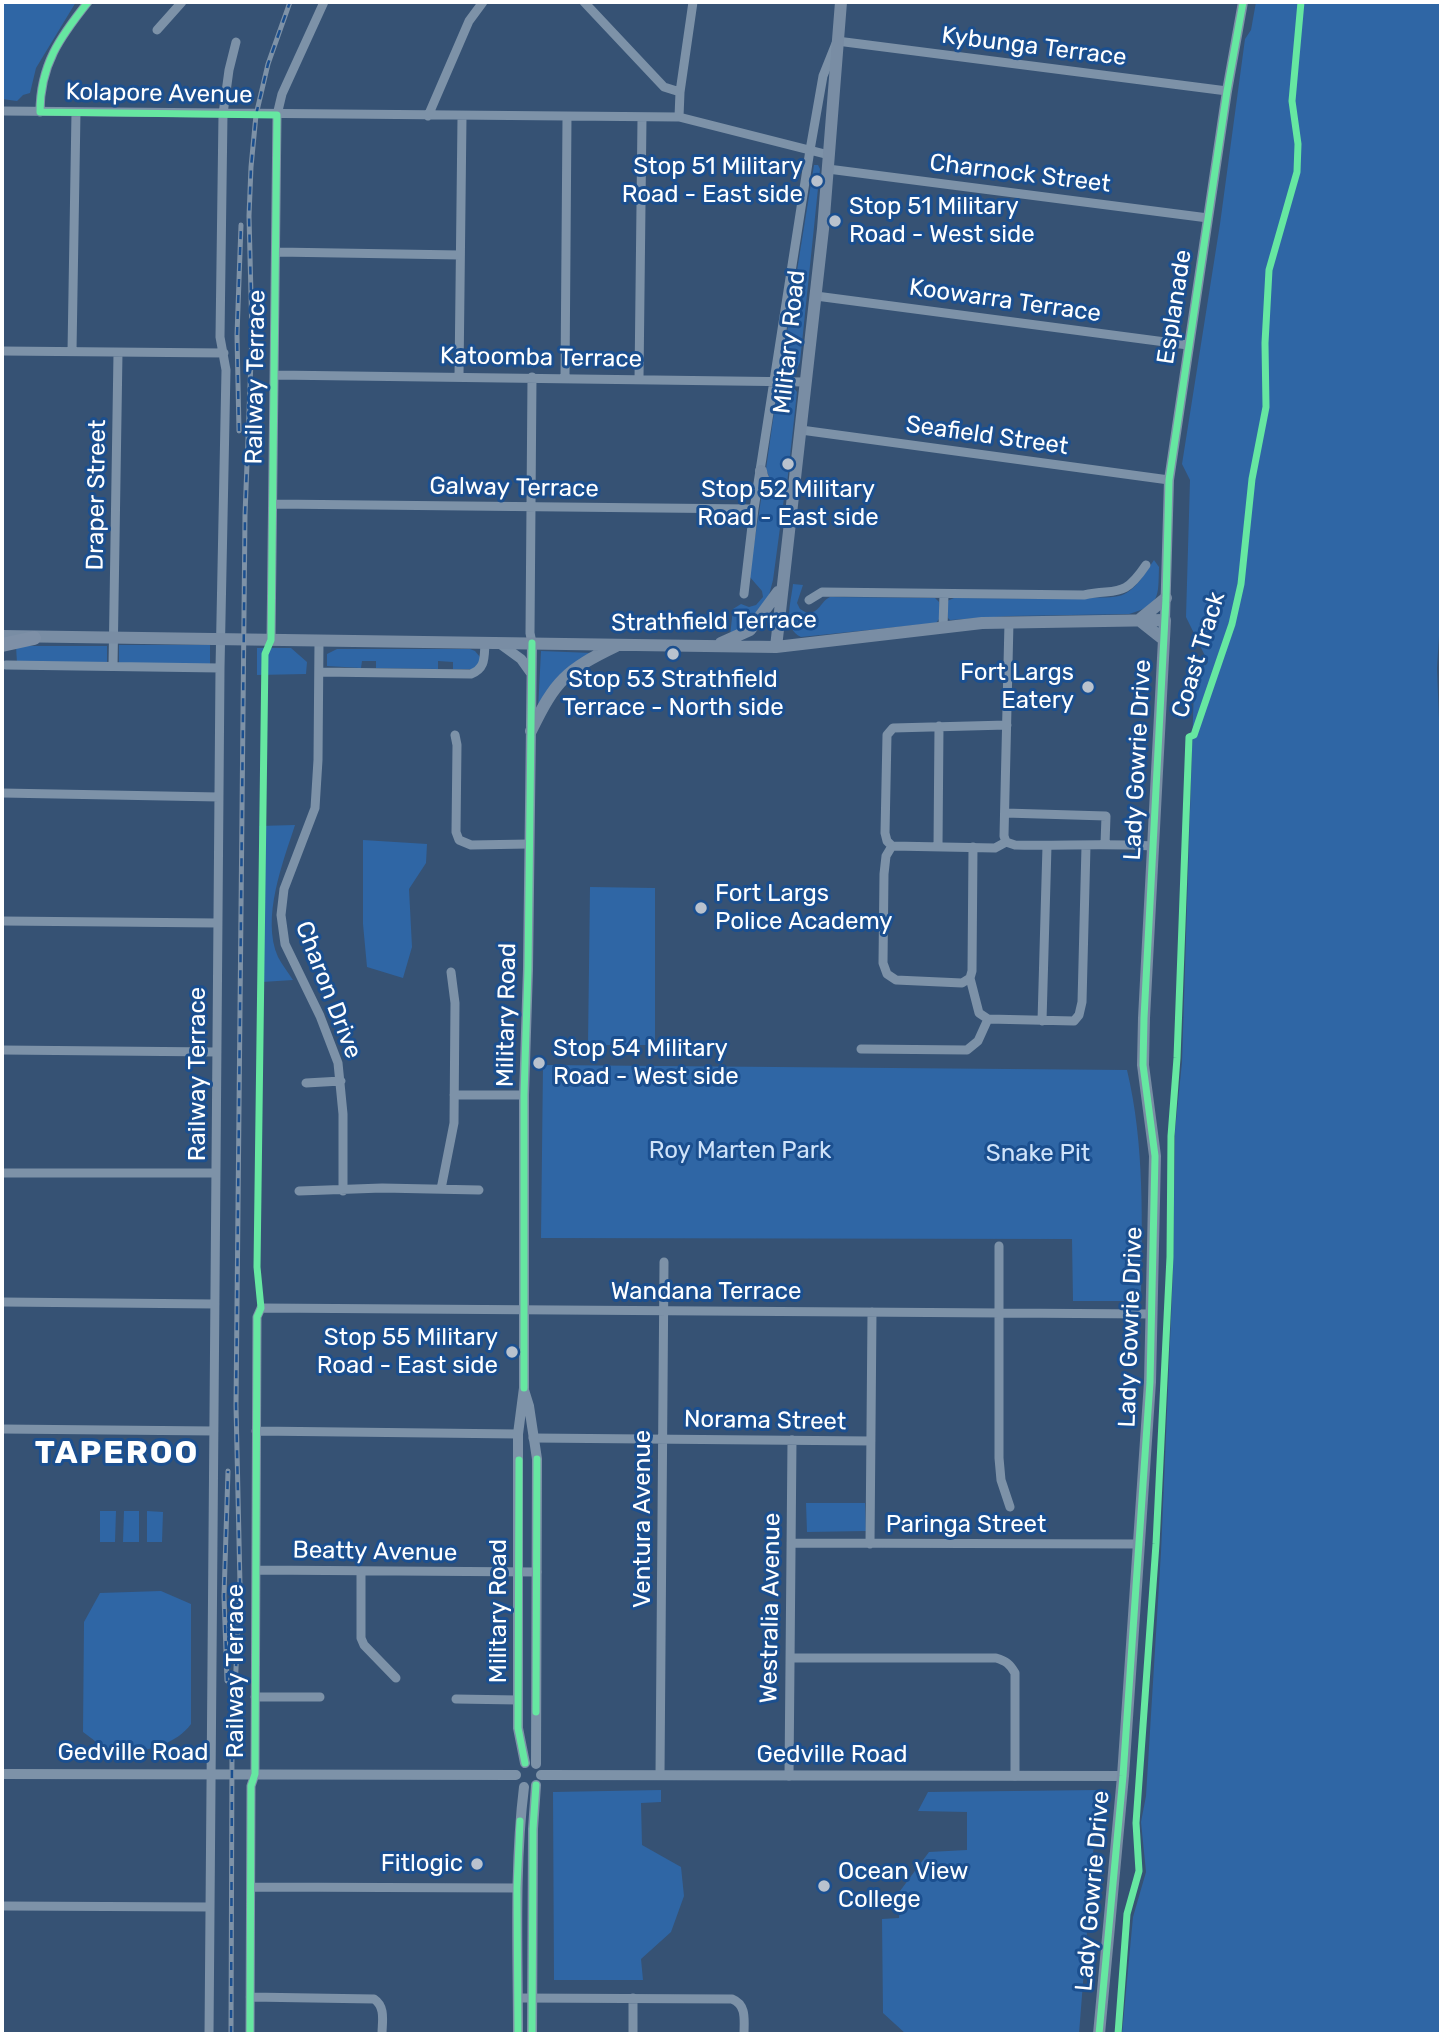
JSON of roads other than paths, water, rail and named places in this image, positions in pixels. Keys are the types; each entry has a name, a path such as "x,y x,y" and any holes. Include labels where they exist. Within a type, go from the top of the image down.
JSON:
{"highway":[{"path":"2,645 34,638"}],"main road":[{"name":"Military Road","path":"776,647 816,296 841,2"},
{"path":"761,471 762,480 767,486 793,492"},
{"path":"714,646 750,630 781,588"},
{"path":"1163,639 1139,620 1166,598"},
{"name":"Strathfield Terrace","path":"2,636 776,647 1009,622 1165,620"},
{"name":"Lady Gowrie Drive","path":"1099,2034 1123,1776 1147,1454 1155,1156 1143,1065 1165,620"},
{"path":"531,731 550,695 568,673 620,644"}],"street":[{"path":"40,112 40,90 44,72 62,37 88,2"},
{"path":"157,30 182,2"},
{"name":"Railway Terrace","path":"271,640 277,115 282,94 324,2"},
{"path":"428,116 469,20 484,2"},
{"path":"584,2 664,87 680,92"},
{"path":"679,117 693,2"},
{"name":"Esplanade","path":"1165,620 1169,480 1227,91 1243,2"},
{"name":"Kybunga Terrace","path":"837,41 1227,91"},
{"name":"Military Road","path":"744,594 754,509 822,76 837,41"},
{"name":"Railway Terrace","path":"209,2034 220,668 226,370 220,337 223,114 236,42"},
{"name":"Kolapore Avenue","path":"2,111 679,117 829,155"},
{"path":"72,351 76,112"},
{"path":"459,376 462,117"},
{"path":"565,377 568,117"},
{"path":"639,379 642,118"},
{"name":"Charnock Street","path":"828,169 1208,218"},
{"path":"277,252 460,255"},
{"name":"Koowarra Terrace","path":"816,296 1188,345"},
{"path":"2,351 224,353"},
{"name":"Draper Street","path":"114,638 118,353"},
{"name":"Katoomba Terrace","path":"275,374 806,382"},
{"path":"532,643 533,377"},
{"name":"Seafield Street","path":"801,430 1169,480"},
{"name":"Galway Terrace","path":"273,504 754,509"},
{"name":"Strathfield Terrace","path":"809,600 822,593 1116,593 1138,576 1146,565"},
{"path":"943,628 944,594"},
{"path":"1006,842 1009,622"},
{"path":"113,666 114,638"},
{"name":"Charon Drive","path":"319,640 315,808 284,889 281,927 285,944 334,1048 341,1081 343,1191"},
{"path":"320,672 471,674 484,665 485,643"},
{"path":"499,643 521,659 531,673"},
{"name":"Military Road","path":"531,1764 518,1728 518,1434 524,1388 524,1095 532,643"},
{"path":"6,665 220,668"},
{"path":"1007,725 893,728 887,735 885,833 892,846 995,848 1006,842 1015,845 1047,846 1153,846"},
{"path":"938,847 939,726"},
{"path":"455,735 456,832 459,840 471,845 529,845"},
{"path":"2,793 219,797"},
{"path":"1005,813 1106,817 1105,844"},
{"path":"892,846 886,856 884,874 883,964 887,974 896,980 962,983 970,978"},
{"path":"1042,1021 1047,846"},
{"path":"973,848 970,978 978,1013 988,1018 1074,1021 1079,1015 1082,1002 1086,846"},
{"path":"2,921 218,923"},
{"path":"441,1189 454,1123 455,1003 450,972"},
{"path":"861,1049 967,1050 978,1041 988,1018"},
{"path":"2,1049 217,1052"},
{"path":"306,1083 341,1081"},
{"path":"454,1095 524,1095"},
{"path":"2,1173 216,1173"},
{"path":"299,1191 367,1188 479,1190"},
{"path":"999,1246 999,1458 1001,1480 1010,1507"},
{"name":"Ventura Avenue","path":"660,1775 664,1262"},
{"path":"2,1302 215,1304"},
{"name":"Railway Terrace","path":"250,2034 251,1786 255,1774 257,1317 261,1308"},
{"name":"Wandana Terrace","path":"261,1308 1151,1314"},
{"path":"870,1544 872,1312"},
{"name":"Military Road","path":"524,1388 537,1459 537,1572 531,1764"},
{"path":"2,1429 214,1431"},
{"path":"256,1431 518,1434"},
{"name":"Norama Street","path":"533,1438 871,1441"},
{"name":"Westralia Avenue","path":"789,1776 792,1440"},
{"name":"Paringa Street","path":"791,1544 1140,1545"},
{"name":"Beatty Avenue","path":"256,1570 537,1572"},
{"path":"361,1571 361,1638 364,1645 396,1678"},
{"path":"790,1658 1003,1660 1010,1665 1016,1680 1015,1776"},
{"path":"255,1696 320,1697"},
{"path":"456,1699 518,1700"},
{"path":"519,2034 517,1888 524,1787 516,1775 519,1767 531,1764 539,1780 533,1829 532,2034"},
{"name":"Gedville Road","path":"2,1774 516,1775"},
{"name":"Gedville Road","path":"524,1787 539,1780 660,1775 1123,1776"},
{"path":"251,1887 517,1888"},
{"path":"2,1906 210,1907"},
{"path":"250,1997 374,1999 383,2011 382,2034"},
{"path":"518,1998 736,2000 743,2007 744,2034"},
{"path":"633,2034 634,1998"}],"railway":[{"path":"231,2034 232,1752 240,1585 236,1405 245,515 252,335 249,216 256,115 268,64 290,2"},
{"path":"239,431 237,335 241,225"},
{"path":"227,1681 224,1596 228,1471"}],"place":[{"name":"Stop 51 Military Road - East side","path":"817,181"},
{"name":"Stop 51 Military Road - West side","path":"835,221"},
{"name":"Stop 52 Military Road - East side","path":"788,464"},
{"name":"Stop 53 Strathfield Terrace - North side","path":"673,654"},
{"name":"Fort Largs Eatery","path":"1088,687"},
{"name":"Fort Largs Police Academy","path":"701,908"},
{"name":"Stop 54 Military Road - West side","path":"539,1063"},
{"name":"Stop 55 Military Road - East side","path":"512,1352"},
{"name":"Fitlogic","path":"477,1864"},
{"name":"Ocean View College","path":"824,1886"}],"district":[{"name":"TAPEROO","path":"117,1454"}],"park label":[{"name":"Roy Marten Park","path":"740,1151"},
{"name":"Snake Pit","path":"1038,1154"}]}
